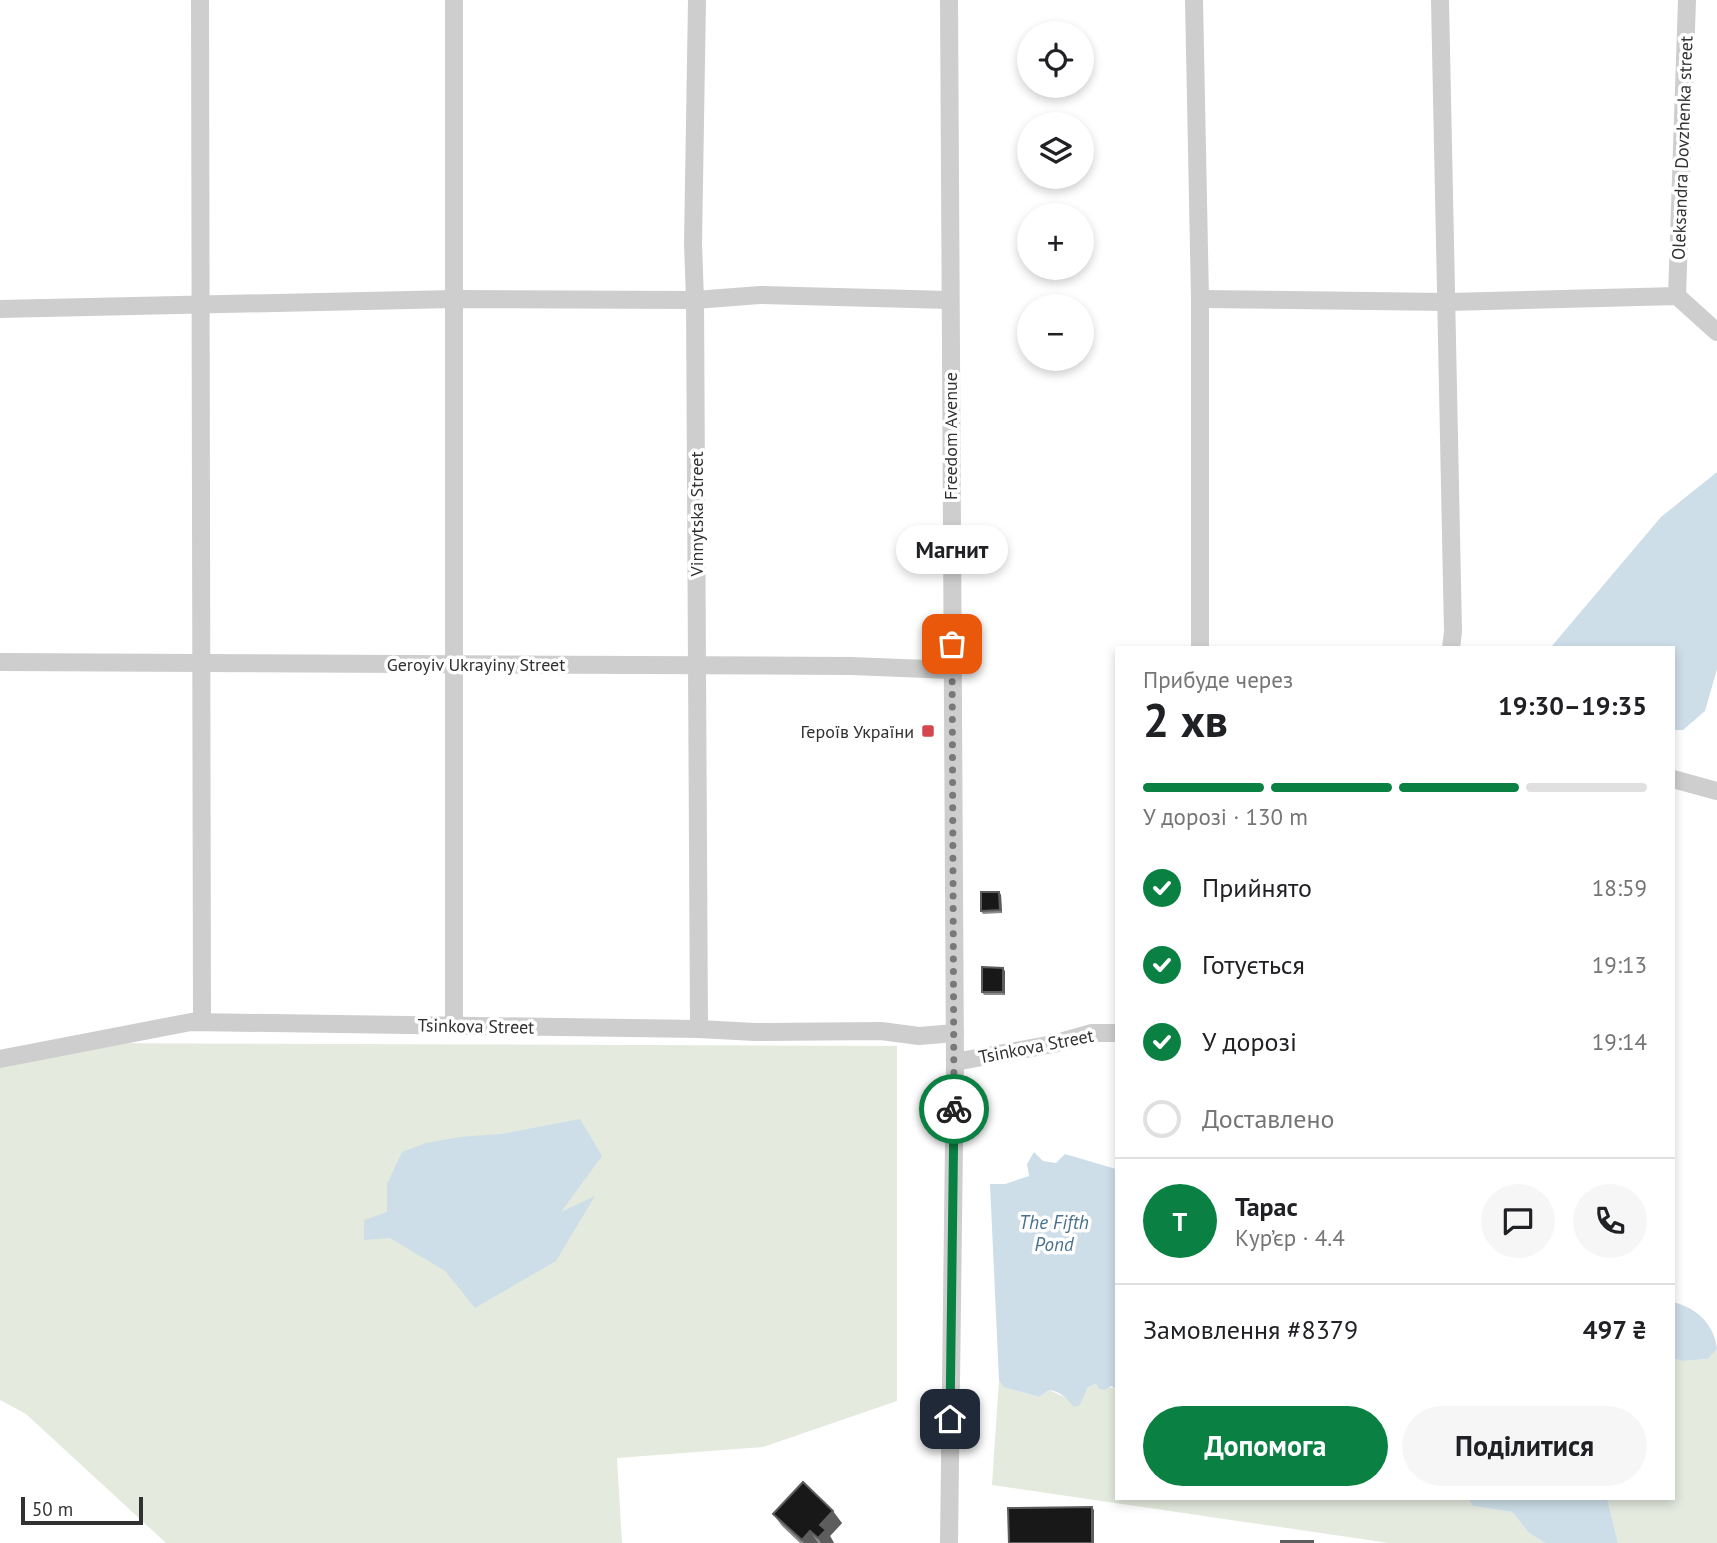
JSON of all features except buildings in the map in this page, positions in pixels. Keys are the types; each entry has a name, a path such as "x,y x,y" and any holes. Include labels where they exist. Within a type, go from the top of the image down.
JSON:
{"street":[{"path":"200,0 202,1023"},
{"path":"454,0 454,1026"},
{"name":"Vinnytska Street","path":"697,0 693,243 699,1028"},
{"name":"Freedom Avenue","path":"949,0 955,1033 949,1543"},
{"path":"1194,0 1200,299 1200,646"},
{"path":"1440,0 1448,302 1451,646"},
{"name":"Oleksandra Dovzhenka street","path":"1677,296 1687,0"},
{"path":"0,309 453,299 695,300 760,295 949,300"},
{"path":"1200,299 1448,302 1677,296 1717,332"},
{"name":"Geroyiv Ukrayiny Street","path":"0,663 852,666 952,670"},
{"path":"1675,780 1717,791"},
{"name":"Tsinkova Street","path":"0,1059 191,1022 699,1028 755,1032 881,1031 919,1036 955,1033"},
{"name":"Tsinkova Street","path":"955,1062 1053,1044 1092,1033 1115,1033"}],"shaded area":[{"path":"82,1043 897,1046 897,1401 763,1447 617,1458 622,1543 166,1543 26,1414 0,1400 0,1065"},
{"path":"1717,1349 1717,1543 1618,1543 1607,1500 1675,1500 1675,1359 1682,1361 1708,1359"},
{"path":"999,1380 1003,1387 1039,1397 1049,1390 1080,1404 1088,1387 1096,1384 1115,1389 1115,1500 1469,1500 1473,1506 1512,1512 1529,1533 1545,1543 1389,1543 992,1485"}],"water":[{"path":"1717,472 1717,669 1705,711 1683,730 1675,730 1675,646 1552,646 1661,517"},
{"path":"580,1119 602,1156 561,1212 595,1196 556,1261 475,1308 445,1271 390,1238 364,1240 364,1220 387,1212 387,1184 402,1152 426,1143 502,1134"},
{"name":"The Fifth Pond","path":"1034,1152 1043,1161 1056,1163 1065,1154 1115,1169 1115,1388 1111,1386 1105,1390 1099,1389 1096,1384 1088,1387 1080,1405 1074,1407 1057,1392 1049,1390 1039,1397 1003,1387 999,1380 990,1184 1005,1184 1029,1176 1027,1164"},
{"path":"1675,1303 1690,1308 1703,1318 1712,1332 1717,1349 1708,1359 1682,1361 1675,1359"},
{"path":"1469,1500 1607,1500 1618,1543 1545,1543 1529,1533 1512,1512 1473,1506"}],"way so far":[{"path":"952,644 954,1109"}],"place":[{"name":"Магнит","path":"952,644"},
{"name":"Героїв України","path":"928,731"}],"route":[{"path":"950,1419 954,1109"}]}
